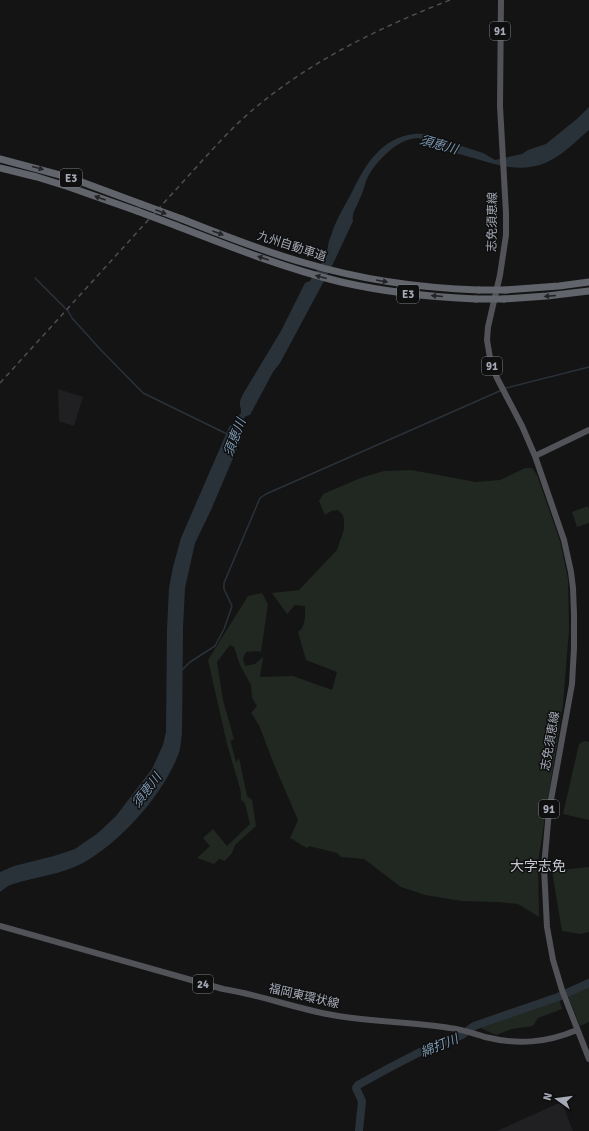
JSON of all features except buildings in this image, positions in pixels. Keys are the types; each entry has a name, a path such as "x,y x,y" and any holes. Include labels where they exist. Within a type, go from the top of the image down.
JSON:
{"highway":[{"name":"九州自動車道","path":"0,159 71,178 182,220 304,263 386,282 413,286 479,290 505,290 589,282"},
{"name":"九州自動車道","path":"0,168 69,187 242,251 300,271 341,282 412,294 476,299 547,296 589,291"}],"main road":[{"name":"志免須恵線","path":"501,0 500,106 506,235 500,275 488,327 487,340 491,364 522,426 535,456 564,540 571,572 573,588 574,648 572,684 549,811 544,867 547,927 553,960 562,990 577,1030"},
{"path":"535,456 589,430"},
{"name":"福岡東環状線","path":"0,926 223,989 338,1016 451,1028 510,1042 544,1040 563,1036 577,1030"},
{"path":"577,1030 589,1059"}],"shaded area":[{"path":"58,389 83,397 74,426 59,421"},
{"path":"525,468 532,468 537,475 560,541 568,579 569,629 563,705 538,862 539,917 518,904 462,901 425,895 401,887 364,859 341,857 337,853 309,846 307,848 290,838 298,820 259,725 251,713 257,706 252,698 251,685 240,665 234,647 230,645 217,662 223,700 234,739 231,741 230,739 236,762 239,758 247,796 252,800 256,826 235,845 232,853 225,861 219,859 214,864 197,858 210,846 203,838 213,829 227,846 250,824 245,803 241,800 241,792 227,744 208,660 248,596 262,593 268,604 261,652 246,652 243,659 245,666 255,664 263,657 260,677 293,676 332,690 337,672 306,660 298,632 304,624 305,606 295,605 287,614 272,593 299,590 337,550 344,529 343,515 338,510 331,511 325,515 319,501 323,494 363,477 384,471 411,470 476,482 500,480"},
{"path":"588,506 589,523 577,527 572,512"},
{"path":"584,741 589,742 589,820 563,814 579,744"},
{"path":"589,867 589,932 580,934 562,931 552,871"},
{"path":"589,982 589,1022 580,1026 566,991"},
{"path":"558,995 562,1009 538,1018 533,1026 512,1029 496,1035 476,1026"},
{"path":"559,1103 563,1106 573,1131 497,1131"}],"water":[{"name":"須恵川","path":"589,107 589,130 551,160 535,166 525,168 495,164 439,149 418,138 402,142 394,147 374,167 366,181 354,212 353,221 332,266 280,363 273,372 250,415 243,420 241,427 242,437 211,510 195,543 185,588 182,734 180,750 169,775 149,804 137,818 124,832 97,854 75,867 58,873 13,884 0,892 0,872 14,866 75,849 98,833 116,816 152,769 163,745 166,732 169,588 181,538 230,425 232,426 241,413 240,401 243,394 281,331 305,283 310,281 326,256 329,241 336,223 357,182 369,163 383,147 392,141 414,134 423,134 441,138 483,153 495,160 522,154 528,150 546,144"}],"waterway":[{"name":"須恵川","path":"35,278 68,311 72,318 100,349 143,393 227,434"},
{"path":"506,388 589,367"},
{"path":"181,671 190,662 215,646 224,629 232,606 224,589 224,583 260,498 266,494 502,390"},
{"name":"綿打川","path":"359,1131 362,1101 356,1088 358,1085 418,1053 462,1035 474,1026 558,997 589,983"}],"railway":[{"path":"0,383 211,151 249,113 300,75 348,46 373,33 450,0"}],"district":[{"name":"大字志免","path":"538,866"}]}
